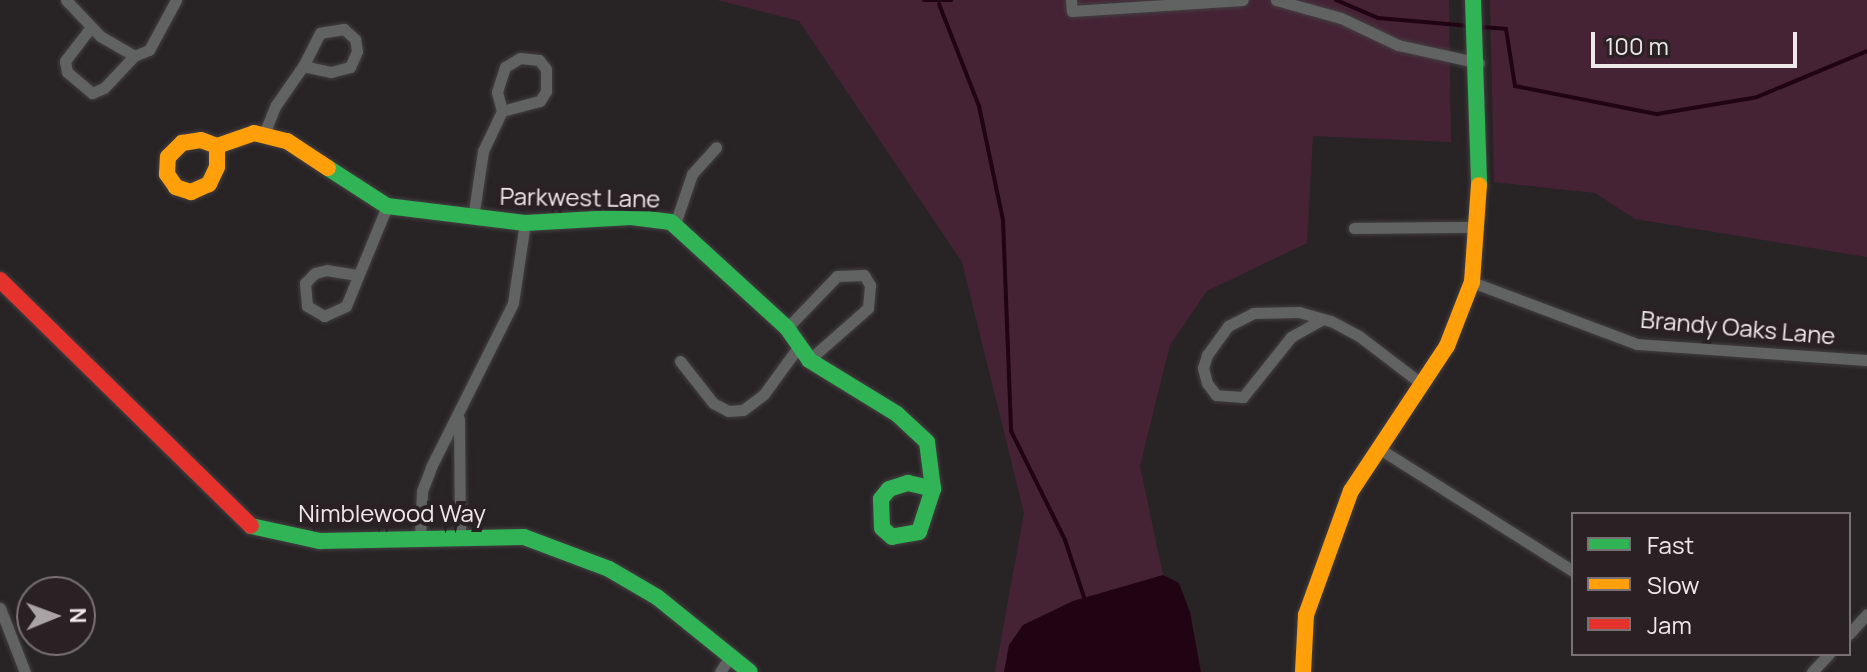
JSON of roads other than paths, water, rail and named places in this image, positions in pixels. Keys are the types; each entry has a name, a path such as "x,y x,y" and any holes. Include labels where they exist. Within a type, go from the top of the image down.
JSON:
{"street":[{"path":"66,0 91,27 134,56"},
{"path":"91,27 65,61 67,72 92,93 104,88 134,56 149,50 176,0"},
{"path":"1071,0 1072,11 1243,0"},
{"path":"1276,0 1341,18 1398,45 1479,63"},
{"path":"1303,672 1306,615 1351,491 1447,346 1472,282 1478,227 1479,63 1473,44 1473,8"},
{"path":"217,146 244,134 264,134 281,96 303,66 320,33 344,29 355,39 357,51 350,67 331,72 303,66"},
{"path":"473,218 483,151 502,111 497,92 505,67 520,58 539,60 548,79 540,101 502,111"},
{"name":"Parkwest Lane","path":"264,134 303,151 387,206 525,223 651,218 674,227 787,328 804,353 921,434 931,452 933,489"},
{"path":"674,227 692,174 716,147"},
{"path":"357,275 327,270 315,273 305,283 307,306 324,316 337,314 357,275 387,206"},
{"path":"420,538 422,491 513,303 525,223"},
{"path":"1354,228 1478,227"},
{"path":"680,361 713,403 728,411 743,410 764,394 804,353 868,308 870,285 864,275 837,276 787,328"},
{"name":"Nimblewood Way","path":"0,280 251,526 320,541 524,537 609,569 657,597 725,665 750,672"},
{"name":"Brandy Oaks Lane","path":"1472,282 1637,344 1867,360"},
{"path":"1323,319 1291,337 1243,397 1216,395 1203,368 1207,355 1228,326 1253,313 1299,312 1323,319 1359,336 1423,385"},
{"path":"459,419 460,537"},
{"path":"1380,449 1571,570"},
{"path":"0,608 25,672"},
{"path":"1851,632 1867,614"},
{"path":"1812,672 1827,656"}],"waterway":[{"path":"924,0 951,0"},
{"path":"1336,0 1378,18 1471,26"},
{"path":"939,4 979,106 1003,220 1011,431 1065,540 1084,597"},
{"path":"1480,27 1506,29 1515,86 1657,114 1757,97 1867,51"}]}
